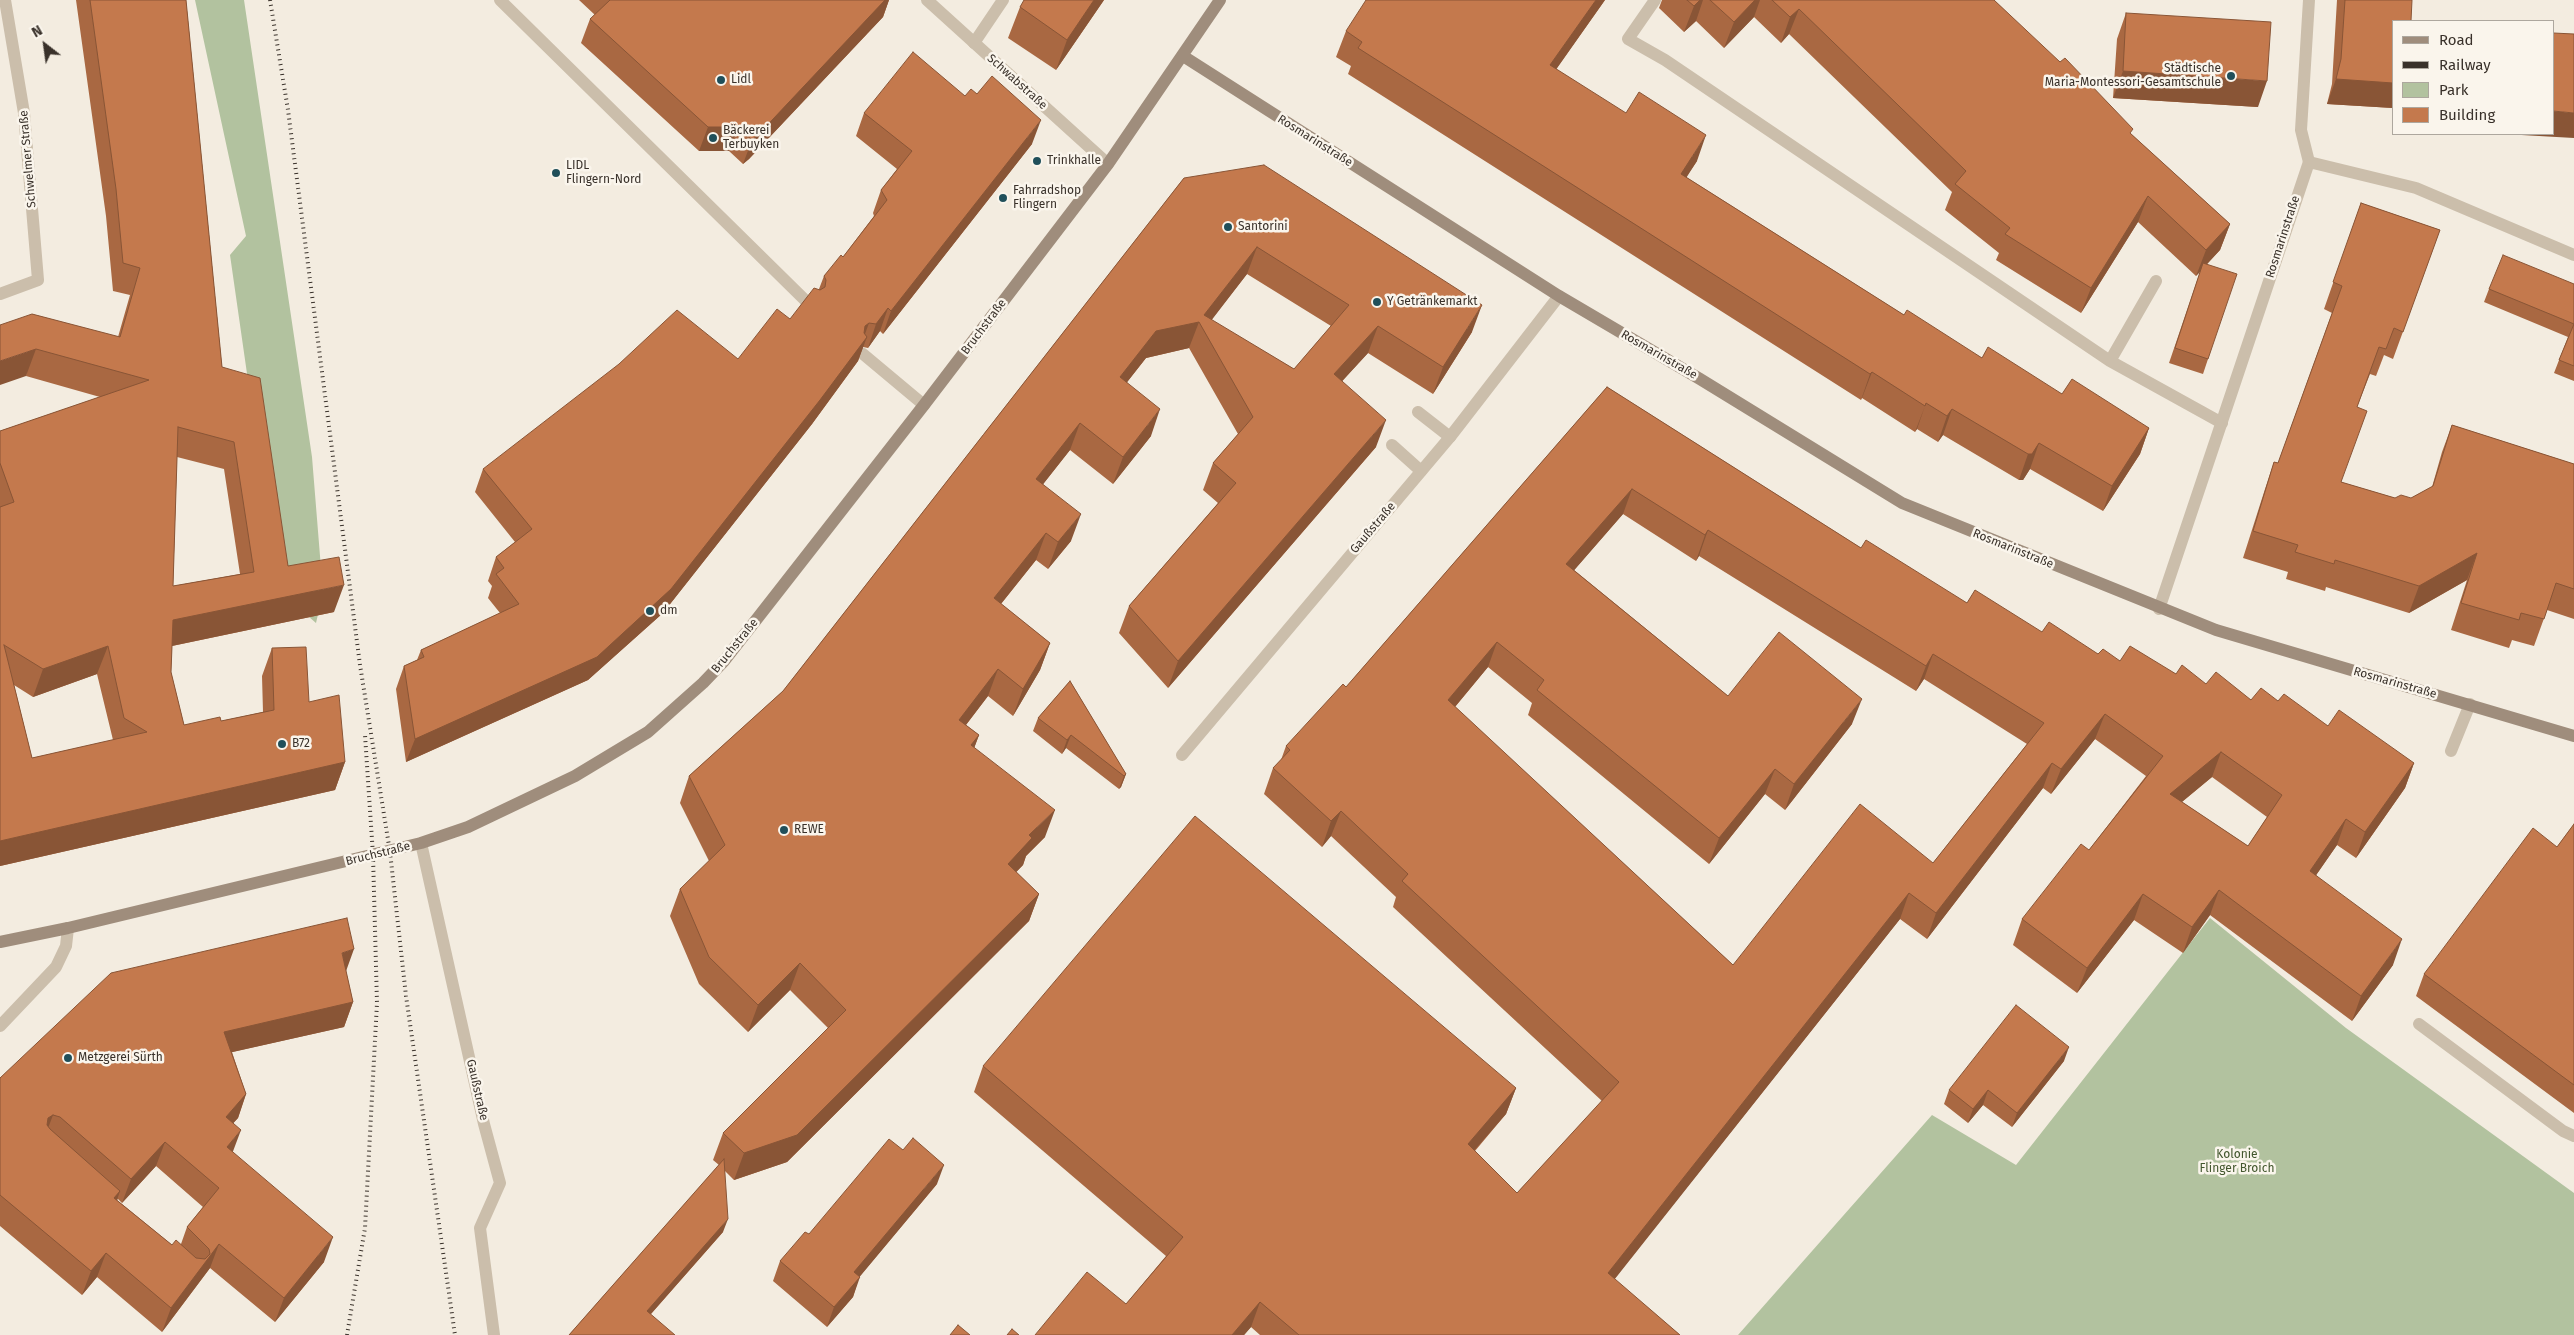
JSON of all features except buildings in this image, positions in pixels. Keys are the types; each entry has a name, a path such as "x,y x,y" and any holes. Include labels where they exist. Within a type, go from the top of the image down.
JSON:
{"main road":[{"name":"Bruchstraße","path":"0,942 68,928 422,843 468,827 575,776 648,732 703,684 724,661 924,405 1108,164 1220,0"},
{"name":"Rosmarinstraße","path":"1182,56 1559,296 1700,379 1902,503 2159,609 2216,630 2574,736"}],"street":[{"name":"Schwelmer Straße","path":"0,294 38,280 24,113 6,0"},
{"path":"500,0 810,305"},
{"name":"Schwabstraße","path":"927,0 1108,164"},
{"path":"974,43 1003,0"},
{"path":"1655,0 1628,39 1665,60 2110,361 2222,424"},
{"path":"2309,0 2301,130 2309,162 2416,188 2574,255"},
{"name":"Rosmarinstraße","path":"2159,609 2309,162"},
{"path":"2110,361 2156,281"},
{"name":"Gaußstraße","path":"1182,755 1450,437 1559,296"},
{"path":"863,354 924,405"},
{"path":"1418,412 1450,437"},
{"path":"1392,445 1421,471"},
{"path":"2451,751 2470,704"},
{"name":"Gaußstraße","path":"422,843 484,1124 500,1184 480,1228 494,1335"},
{"path":"0,1026 56,966 66,946 68,928"},
{"path":"2419,1024 2563,1131 2574,1136"}],"green space":[{"path":"195,0 244,0 312,457 323,593 316,623 278,590 230,255 246,236"},
{"name":"Kolonie Flinger Broich","path":"2210,918 2346,1028 2574,1193 2574,1335 1738,1335 1932,1115 2016,1165"}],"railway":[{"path":"270,0 288,110 360,665 390,852 406,996 455,1335"},
{"path":"347,1335 365,1228 377,1003 373,855 365,735"}],"place":[{"name":"Städtische Maria-Montessori-Gesamtschule","path":"2231,76"},
{"name":"Lidl","path":"721,80"},
{"name":"Bäckerei Terbuyken","path":"713,138"},
{"name":"Trinkhalle","path":"1037,161"},
{"name":"LIDL Flingern-Nord","path":"556,173"},
{"name":"Fahrradshop Flingern","path":"1003,198"},
{"name":"Santorini","path":"1228,227"},
{"name":"Y Getränkemarkt","path":"1377,302"},
{"name":"dm","path":"650,611"},
{"name":"B72","path":"282,744"},
{"name":"REWE","path":"784,830"},
{"name":"Metzgerei Sürth","path":"68,1058"}]}
